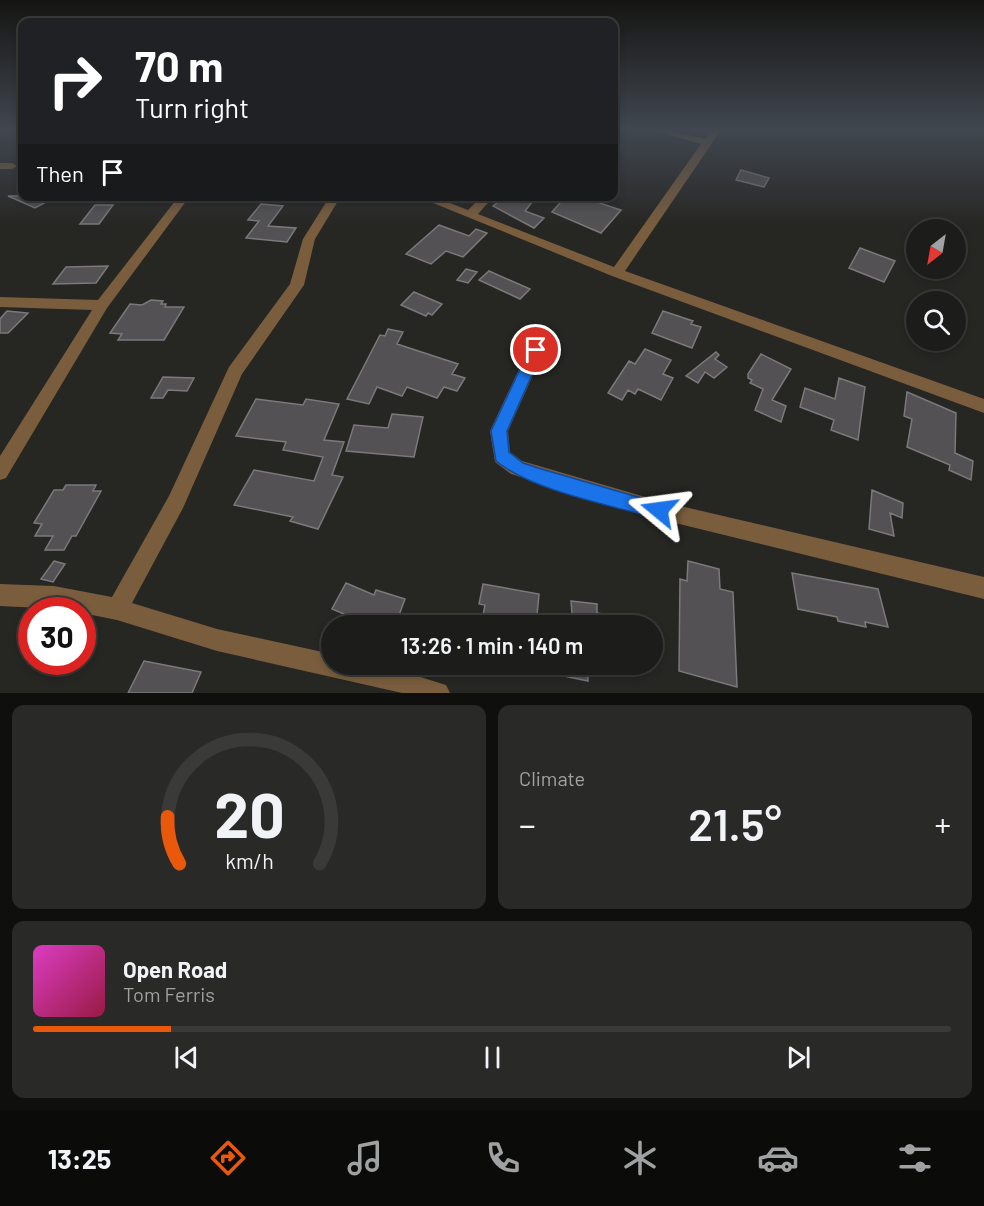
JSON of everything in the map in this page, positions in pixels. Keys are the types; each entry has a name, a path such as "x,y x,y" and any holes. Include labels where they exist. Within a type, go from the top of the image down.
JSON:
{"street":[{"path":"617,273 694,162"},
{"path":"0,166 12,166"},
{"path":"0,472 6,450 102,305 181,201"},
{"path":"117,609 176,502 235,371 297,285 309,239 333,201"},
{"path":"434,201 617,273 984,406"},
{"path":"470,215 484,201"},
{"path":"0,302 102,305"},
{"path":"536,350 499,431 501,456 517,468 659,510 984,588"},
{"path":"0,595 54,597 117,609 217,640 401,681 438,693"}],"building":[{"path":"741,170 769,178 764,187 736,180"},
{"path":"19,201 48,201 35,208"},
{"path":"500,201 533,201 525,211 544,218 534,228 493,206"},
{"path":"562,201 594,201 621,210 601,233 552,212"},
{"path":"261,204 283,206 268,226 296,228 287,242 246,238 259,221 248,220"},
{"path":"95,205 113,205 99,224 80,224"},
{"path":"439,225 469,236 476,229 487,233 463,257 446,251 431,264 406,254"},
{"path":"860,248 895,261 884,282 849,268"},
{"path":"108,266 96,283 53,284 66,267"},
{"path":"466,269 477,272 468,283 457,280"},
{"path":"489,271 530,289 520,299 479,280"},
{"path":"414,292 442,304 432,315 428,313 426,316 401,305"},
{"path":"151,300 163,301 161,304 166,304 165,307 184,307 164,340 118,340 122,334 110,333 130,304 142,305"},
{"path":"7,311 28,313 8,333 0,333 0,319"},
{"path":"663,311 693,321 691,324 701,327 692,348 652,333"},
{"path":"388,329 403,332 397,344 458,364 452,374 465,378 457,391 444,387 437,398 407,387 402,396 377,387 369,404 347,399 380,335 385,336"},
{"path":"645,349 671,360 663,374 673,378 661,400 638,389 635,394 628,390 622,400 608,393 629,361 635,364"},
{"path":"716,352 719,355 715,359 727,367 714,378 705,372 698,383 686,376"},
{"path":"761,354 791,369 772,400 786,406 781,422 755,410 763,389 750,383 752,380 748,378 748,374"},
{"path":"163,377 194,378 187,391 168,390 163,398 151,398"},
{"path":"839,378 865,387 858,440 831,430 834,420 800,407 805,388 835,399"},
{"path":"907,392 956,413 955,453 973,461 971,480 949,470 950,465 907,447 912,419 904,416"},
{"path":"256,399 303,405 306,399 339,404 324,440 344,442 332,475 343,477 318,529 290,521 293,517 234,505 254,470 314,481 323,457 283,450 286,442 236,436"},
{"path":"392,414 423,417 414,457 346,451 354,425 388,428"},
{"path":"66,485 96,485 93,491 101,491 76,536 72,536 64,550 45,550 53,536 35,536 42,524 34,523 54,490 63,490"},
{"path":"872,490 903,503 902,518 890,513 894,536 869,529"},
{"path":"54,561 65,564 53,582 41,579"},
{"path":"688,561 719,569 720,589 733,592 737,687 679,671 680,579 687,581"},
{"path":"792,573 878,589 888,627 865,622 866,627 838,621 837,617 798,609"},
{"path":"346,583 374,595 376,590 405,599 399,615 346,615 332,609"},
{"path":"483,584 539,594 537,615 483,615 485,605 479,604"},
{"path":"571,601 597,604 597,613 608,615 572,615"},
{"path":"144,661 201,672 192,693 128,693"},
{"path":"559,675 588,675 588,681"}],"route":[{"path":"536,350 499,431 501,456 517,468 538,476 659,510"}]}
